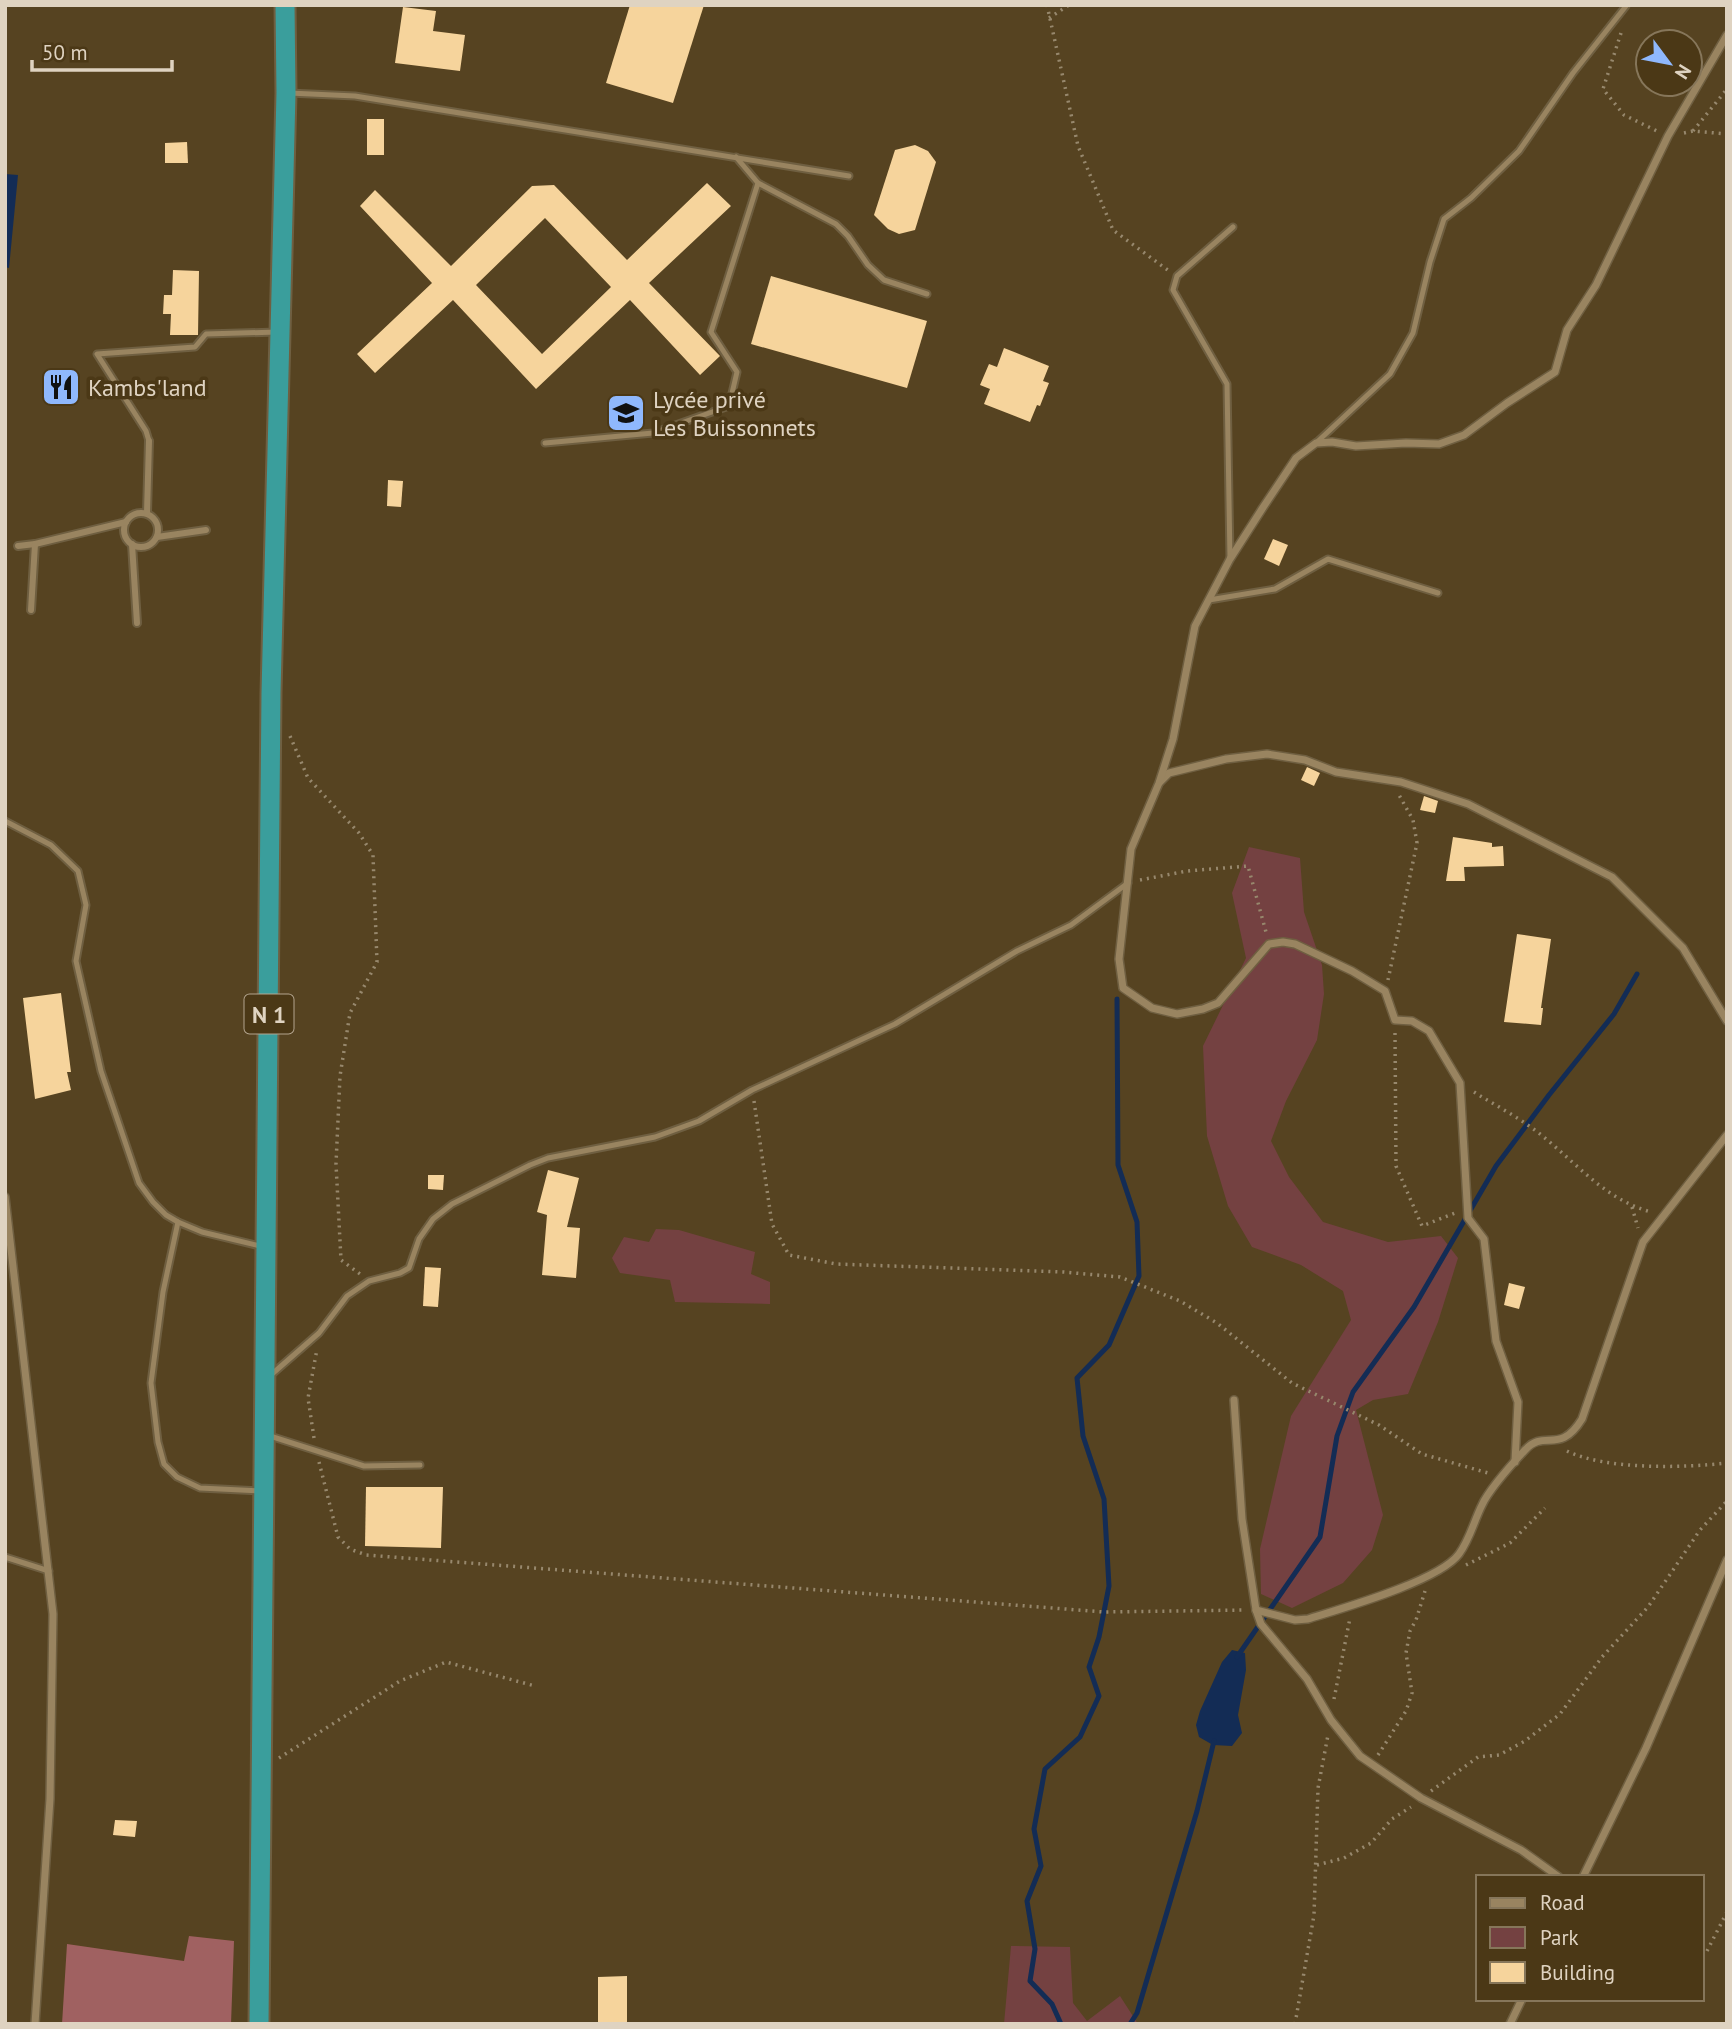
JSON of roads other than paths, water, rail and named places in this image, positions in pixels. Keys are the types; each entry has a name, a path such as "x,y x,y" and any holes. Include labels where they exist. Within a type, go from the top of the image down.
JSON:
{"highway":[{"name":"N 1","path":"259,2024 271,693 286,93 285,5"}],"street":[{"path":"1515,1462 1518,1402 1496,1340 1485,1239 1468,1218 1460,1083 1430,1031 1412,1021 1395,1020 1385,991 1352,971 1295,944 1283,942 1269,944 1218,1003 1177,1014 1152,1008 1123,988 1119,959 1131,849 1159,783 1173,739 1195,626 1230,559 1296,458 1317,443 1332,442 1356,446 1439,444 1464,435 1555,372 1567,330 1596,285 1668,136 1727,35"},
{"path":"146,513 149,441"},
{"path":"18,546 126,522 134,514 146,513 157,523 157,537"},
{"path":"126,522 124,534 131,544 137,547 149,545 157,537 206,530"},
{"path":"31,610 35,544"},
{"path":"131,544 137,623"},
{"path":"1159,783 1169,773 1226,759 1267,754 1306,760 1336,772 1401,782 1468,804 1612,877 1683,948 1727,1021"},
{"path":"1256,1610 1295,1620 1308,1619 1429,1577 1459,1554 1483,1502 1527,1447 1537,1440 1562,1440 1574,1432 1582,1419 1643,1242 1727,1135"},
{"path":"5,1197 52,1614 51,1799 35,2024"},
{"path":"1234,1400 1242,1519 1256,1610 1261,1624 1307,1679 1331,1720 1360,1756 1421,1798 1521,1850 1556,1875"},
{"path":"1584,1875 1646,1748 1727,1560"},
{"path":"1510,2024 1521,2001"}],"lane":[{"path":"1317,443 1391,374 1413,333 1430,262 1444,219 1471,198 1519,151 1573,73 1626,6"},
{"path":"286,93 355,96 849,176"},
{"path":"736,158 758,183 836,224 868,265 884,280 927,294"},
{"path":"545,443 653,433 729,406 737,372 710,332 758,183"},
{"path":"1230,559 1227,384 1173,290 1177,276 1233,226"},
{"path":"149,441 146,431 97,354 195,347 206,334 280,332"},
{"path":"1209,600 1275,589 1328,559 1438,593"},
{"path":"5,821 51,845 78,871 86,905 76,961 101,1071 139,1183 166,1215 178,1222 202,1232 267,1248"},
{"path":"266,1379 319,1333 347,1296 369,1281 409,1268 419,1239 433,1219 452,1204 548,1158 655,1137 699,1121 752,1090 807,1067 895,1024 1017,951 1071,926 1128,883"},
{"path":"178,1222 163,1292 151,1383 158,1442 164,1464 177,1477 200,1488 265,1491"},
{"path":"265,1434 364,1466 420,1465"},
{"path":"5,1558 49,1571"}],"water":[{"path":"5,174 18,175 9,268 5,267"},
{"path":"1232,1650 1245,1653 1246,1670 1238,1715 1242,1733 1232,1746 1213,1745 1199,1737 1196,1725 1222,1662"}],"waterway":[{"path":"1237,1657 1320,1537 1337,1436 1353,1392 1414,1307 1496,1166 1614,1014 1637,974"},
{"path":"1061,2024 1052,2004 1030,1981 1035,1949 1027,1901 1041,1866 1034,1829 1045,1769 1080,1737 1099,1696 1089,1667 1099,1637 1109,1586 1104,1499 1083,1436 1077,1378 1109,1345 1139,1276 1137,1222 1118,1165 1117,999"},
{"path":"1130,2024 1137,2013 1197,1811 1214,1741"}],"place":[{"name":"Kambs'land","path":"61,387"},
{"name":"Lycée privé Les Buissonnets","path":"626,413"}]}
